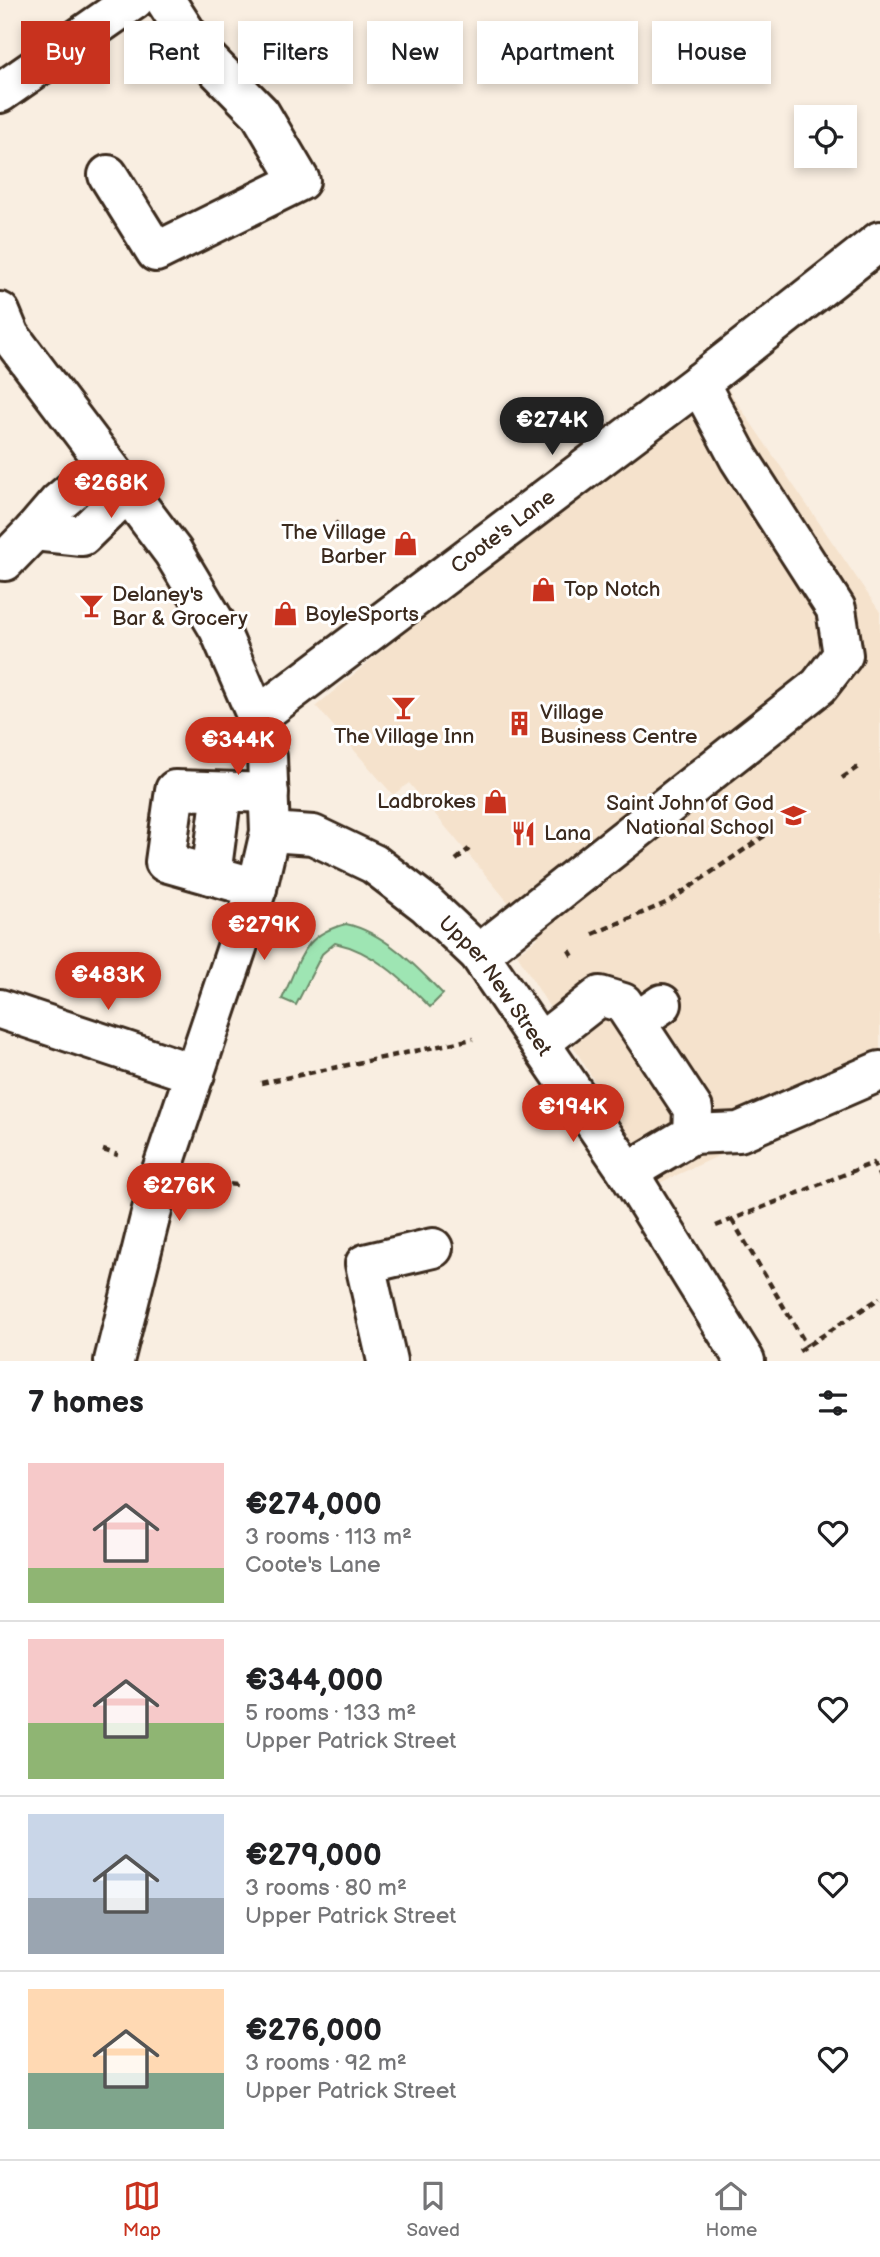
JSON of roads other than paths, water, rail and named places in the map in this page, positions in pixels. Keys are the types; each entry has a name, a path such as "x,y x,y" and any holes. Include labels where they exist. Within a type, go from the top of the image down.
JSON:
{"street":[{"path":"108,174 156,252 300,181 260,113 196,48 165,0"},
{"path":"0,93 125,2"},
{"name":"Coote's Lane","path":"257,717 699,383 880,241"},
{"path":"0,312 9,335 173,552 219,629 257,717 267,757 270,832 257,888 162,1170 114,1361"},
{"path":"479,954 819,686 843,655 836,609 739,458 699,383"},
{"path":"5,561 58,503 116,477"},
{"path":"257,888 165,862 175,790 269,793"},
{"name":"Upper New Street","path":"270,832 313,835 374,864 426,904 479,954 628,1171 745,1361"},
{"path":"540,1043 600,996 649,1013 693,1109 692,1134"},
{"path":"0,1009 195,1074"},
{"path":"628,1171 692,1134 739,1132 880,1071"},
{"path":"387,1361 365,1264 433,1248"}],"place":[{"name":"The Village Barber","path":"406,544"},
{"name":"Top Notch","path":"544,589"},
{"name":"Delaney's Bar & Grocery","path":"92,606"},
{"name":"BoyleSports","path":"285,614"},
{"name":"The Village Inn","path":"404,707"},
{"name":"Village Business Centre","path":"520,724"},
{"name":"Ladbrokes","path":"496,801"},
{"name":"Saint John of God National School","path":"794,815"},
{"name":"Lana","path":"524,833"}]}
